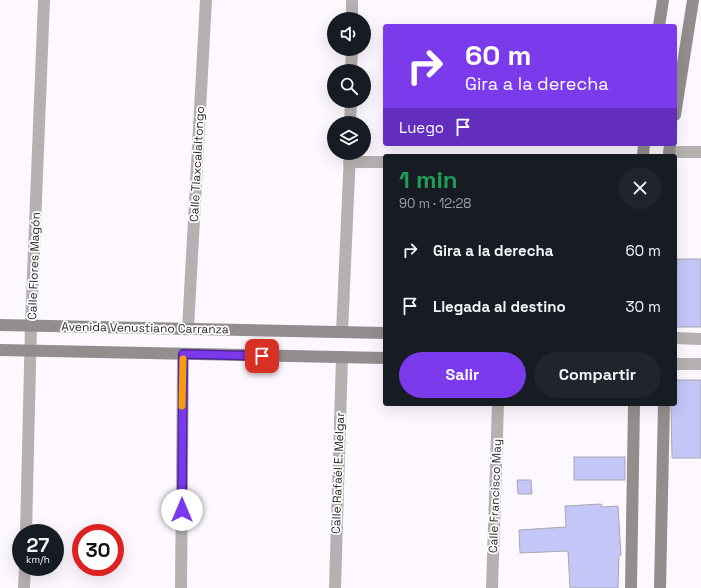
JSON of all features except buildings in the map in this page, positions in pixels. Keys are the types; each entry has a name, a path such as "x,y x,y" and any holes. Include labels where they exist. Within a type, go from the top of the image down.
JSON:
{"street":[{"name":"Calle Flores Magón","path":"26,524 31,325 44,0"},
{"name":"Calle Tlaxcalaltongo","path":"188,329 206,0"},
{"path":"352,0 352,12"},
{"path":"660,24 663,0"},
{"path":"677,103 693,0"},
{"path":"670,151 701,152"},
{"path":"342,332 350,160"},
{"path":"371,160 383,162"},
{"name":"Avenida Venustiano Carranza","path":"0,325 383,333"},
{"path":"677,338 701,339"},
{"name":"Avenida Venustiano Carranza","path":"0,350 383,358"},
{"path":"181,588 183,354"},
{"name":"Calle Rafaél E. Melgar","path":"335,588 342,357"},
{"path":"677,364 701,364"},
{"name":"Calle Francisco May","path":"492,588 498,406"},
{"path":"631,588 634,406"},
{"path":"660,588 664,406"},
{"path":"24,588 25,576"}],"slow traffic":[{"path":"182,406 183,359"}],"route":[{"path":"182,510 183,354 262,356"}]}
